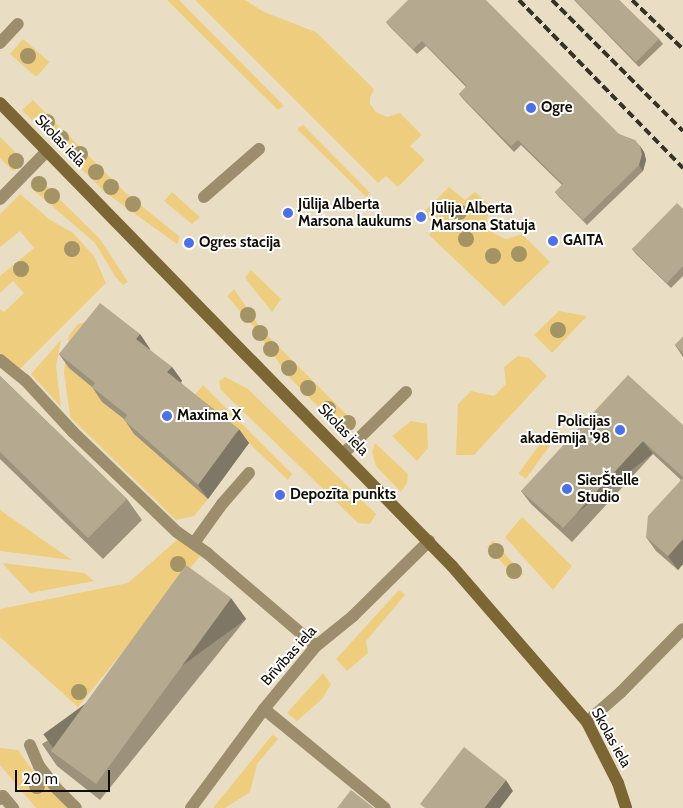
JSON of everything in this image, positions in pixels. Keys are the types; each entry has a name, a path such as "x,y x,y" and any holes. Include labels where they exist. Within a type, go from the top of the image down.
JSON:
{"main road":[{"name":"Skolas iela","path":"0,103 429,541 587,722 618,783 626,808"}],"street":[{"path":"0,43 18,24"},
{"path":"204,197 259,148"},
{"path":"0,199 47,151"},
{"path":"0,360 26,380 73,432 177,532 194,543 316,646"},
{"path":"344,453 406,392"},
{"path":"194,543 222,504 249,473"},
{"name":"Brīvības iela","path":"191,808 264,709 316,646 353,616 429,541"},
{"path":"587,722 621,692 683,629"},
{"path":"264,709 385,808"},
{"path":"30,745 39,766 56,788 76,808"},
{"path":"0,799 3,796 13,808"}],"shaded area":[{"path":"167,0 179,0 284,106 278,110"},
{"path":"195,0 245,0 264,12 316,32 374,89 370,98 370,104 376,112 387,117 400,113 422,135 410,146 425,160 398,187 386,176 378,183"},
{"path":"23,39 49,62 36,77 10,54"},
{"path":"33,100 128,195 180,237 177,244 106,193 22,110"},
{"path":"303,125 370,193 366,197 297,129"},
{"path":"0,137 22,159 21,165 13,171 0,158"},
{"path":"37,177 100,239 128,282 123,285 115,276 95,243 30,187"},
{"path":"449,187 465,200 475,192 491,206 487,218 488,227 493,233 506,239 522,234 550,262 504,306 429,235 436,226 423,213"},
{"path":"172,192 200,217 192,224 164,201"},
{"path":"20,194 49,219 73,233 94,256 106,283 19,370 0,355 0,309 4,312 24,293 13,281 0,293 0,276 34,248 20,231 0,247 0,214"},
{"path":"251,270 281,299 272,312 245,278"},
{"path":"234,289 262,330 355,423 347,429 338,427 289,377 252,325 227,296"},
{"path":"559,311 587,316 552,353 534,335"},
{"path":"104,317 105,397 102,402 137,429 208,499 194,516 176,520 70,417 64,371 69,335 78,324"},
{"path":"61,340 56,366 61,407 31,374"},
{"path":"518,356 529,358 547,376 474,455 456,455 458,404 471,391 494,396 506,384 504,367"},
{"path":"225,377 248,389 376,514 370,524 358,523 221,390 219,381"},
{"path":"203,385 292,474 288,480 249,443 192,398"},
{"path":"411,421 427,424 428,448 417,461 392,436"},
{"path":"545,437 552,442 526,479 519,473"},
{"path":"375,443 408,474 407,483 401,492 376,466 372,452"},
{"path":"0,510 72,560 0,551"},
{"path":"522,517 572,566 553,590 505,537"},
{"path":"179,538 201,555 78,707 0,637 0,609 128,583"},
{"path":"493,541 523,574 518,579 487,547"},
{"path":"2,563 84,573 94,581 30,593"},
{"path":"399,590 405,595 366,641 368,653 347,671 336,659"},
{"path":"323,673 331,684 322,699 297,721 287,713"},
{"path":"273,734 278,739 257,764 250,792 225,808 213,808"},
{"path":"0,748 18,750 30,767 67,808 36,808 0,765"}],"building":[{"name":"Ogre","path":"408,0 486,0 619,134 635,140 640,146 642,154 639,165 583,220 555,192 563,184 518,140 511,146 459,94 467,86 422,41 413,49 386,22"},
{"path":"575,0 619,0 659,39 636,62"},
{"path":"677,203 683,209 683,266 667,283 632,249"},
{"name":"Maxima X","path":"100,303 140,334 136,339 172,367 167,372 239,429 198,485 124,420 127,415 92,387 95,383 59,354"},
{"path":"683,337 683,353 675,345"},
{"path":"628,375 683,425 683,477 643,441 563,528 521,491"},
{"path":"0,376 127,499 88,538 0,452"},
{"path":"683,478 683,539 668,556 646,537 648,516"},
{"path":"186,565 231,598 96,784 51,751"},
{"path":"464,747 506,780 484,808 425,808 420,804"},
{"path":"351,790 374,808 337,808"}],"railway":[{"path":"519,0 683,168"},
{"path":"552,0 683,131"},
{"path":"632,0 683,49"}],"place":[{"name":"Ogre","path":"531,108"},
{"name":"Jūlija Alberta Marsona laukums","path":"288,213"},
{"name":"Jūlija Alberta Marsona Statuja","path":"421,217"},
{"name":"GAITA","path":"553,241"},
{"name":"Ogres stacija","path":"189,243"},
{"name":"Maxima X","path":"167,416"},
{"name":"Policijas akadēmija '98","path":"620,430"},
{"name":"SierŠtelle Studio","path":"567,489"},
{"name":"Depozīta punkts","path":"280,495"}]}
